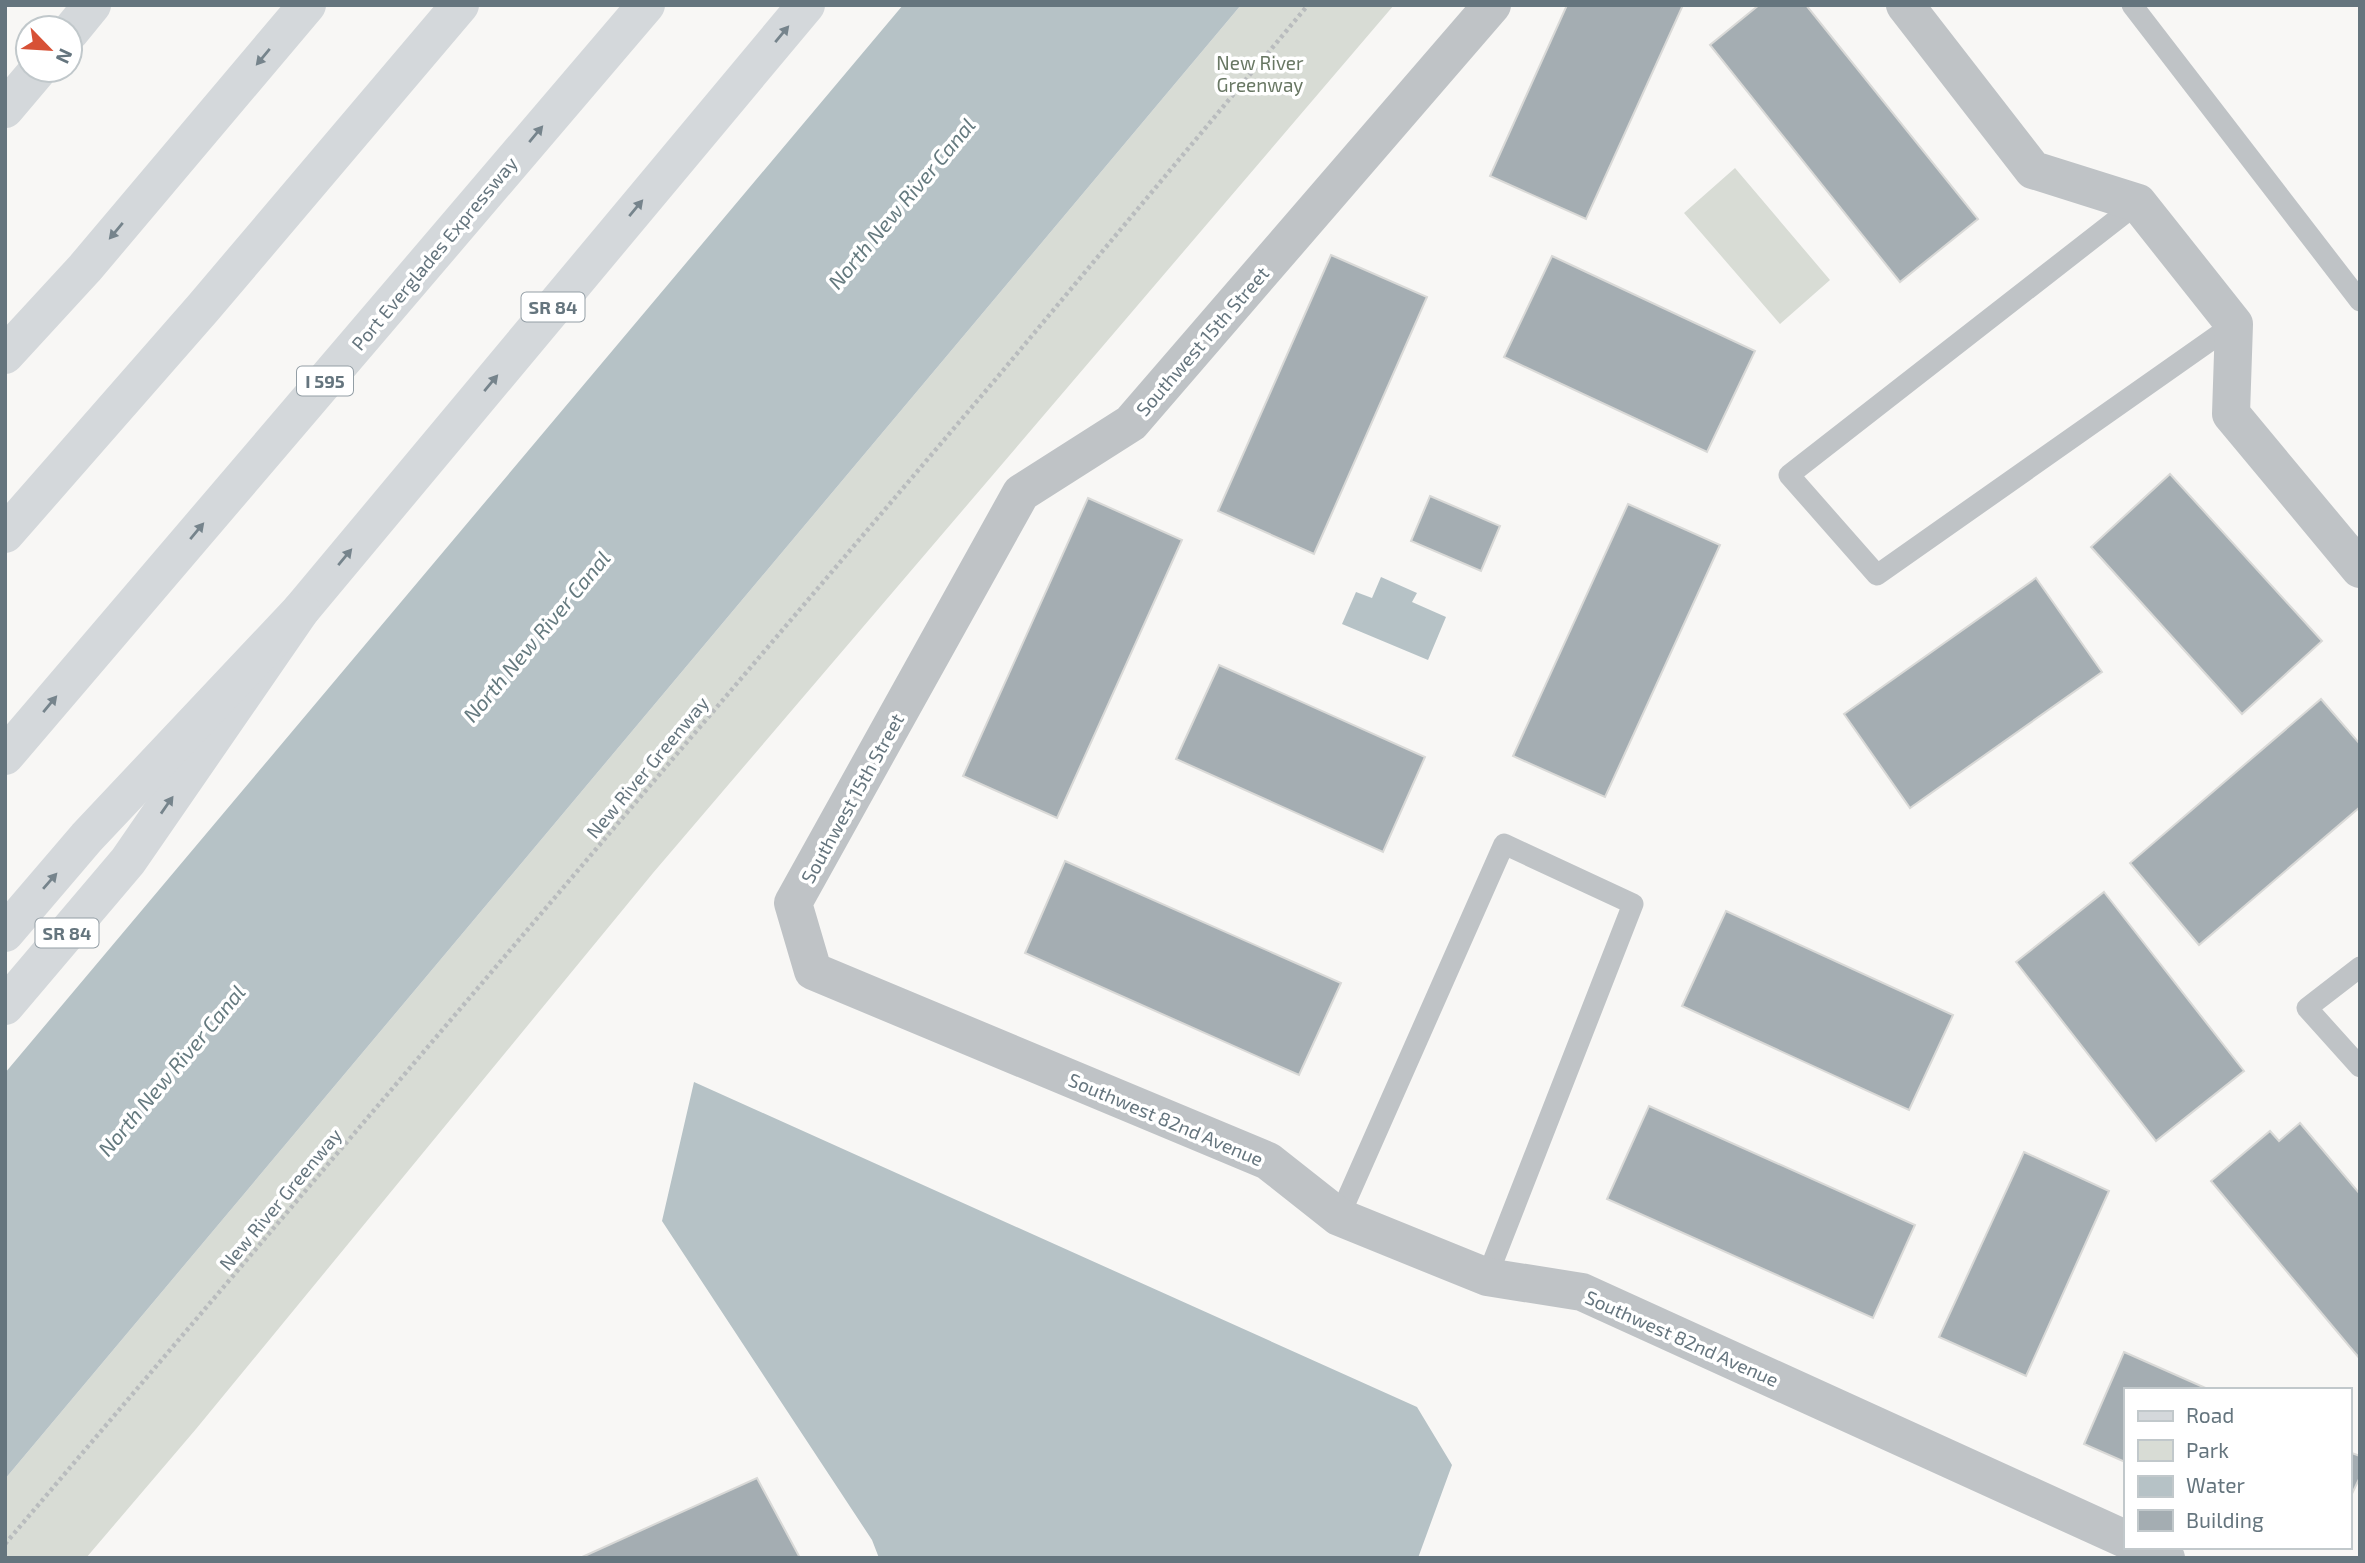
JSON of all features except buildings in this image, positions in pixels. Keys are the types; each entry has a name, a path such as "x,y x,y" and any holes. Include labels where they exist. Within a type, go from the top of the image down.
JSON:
{"main road":[{"path":"5,355 85,268 307,5"},
{"path":"5,534 212,298 460,5"},
{"name":"Port Everglades Expressway","path":"5,756 646,5"},
{"name":"SR 84","path":"5,1006 128,861 301,610 806,5"},
{"path":"5,109 26,84"},
{"path":"5,933 87,837 301,610"}],"street":[{"name":"Southwest 15th Street","path":"813,971 793,904 1021,493 1131,423 1492,5"},
{"path":"1905,5 2033,170 2138,204 2234,324 2231,414 2360,569"},
{"name":"Southwest 82nd Avenue","path":"813,971 1268,1161 1339,1217 1487,1277 1582,1292 2124,1539"},
{"path":"2147,1549 2166,1558"}],"lane":[{"path":"2132,5 2360,301"},
{"path":"2138,204 1789,475 1877,575 2234,324"},
{"path":"1339,1217 1504,844 1633,904 1487,1277"},
{"path":"2360,967 2307,1008 2360,1067"}],"path":[{"name":"New River Greenway","path":"5,1544 986,390 1308,5"}],"green space":[{"name":"New River Greenway","path":"1241,5 1394,5 653,873 196,1429 86,1558 5,1558 5,1479"},
{"path":"1735,168 1830,280 1780,324 1684,213"}],"water":[{"name":"North New River Canal","path":"903,5 1241,5 5,1479 5,1073"},
{"path":"1381,577 1417,593 1412,602 1446,617 1428,660 1342,624 1356,592 1372,598"},
{"path":"694,1082 1417,1407 1452,1465 1418,1558 879,1558 872,1540 662,1221"}]}
